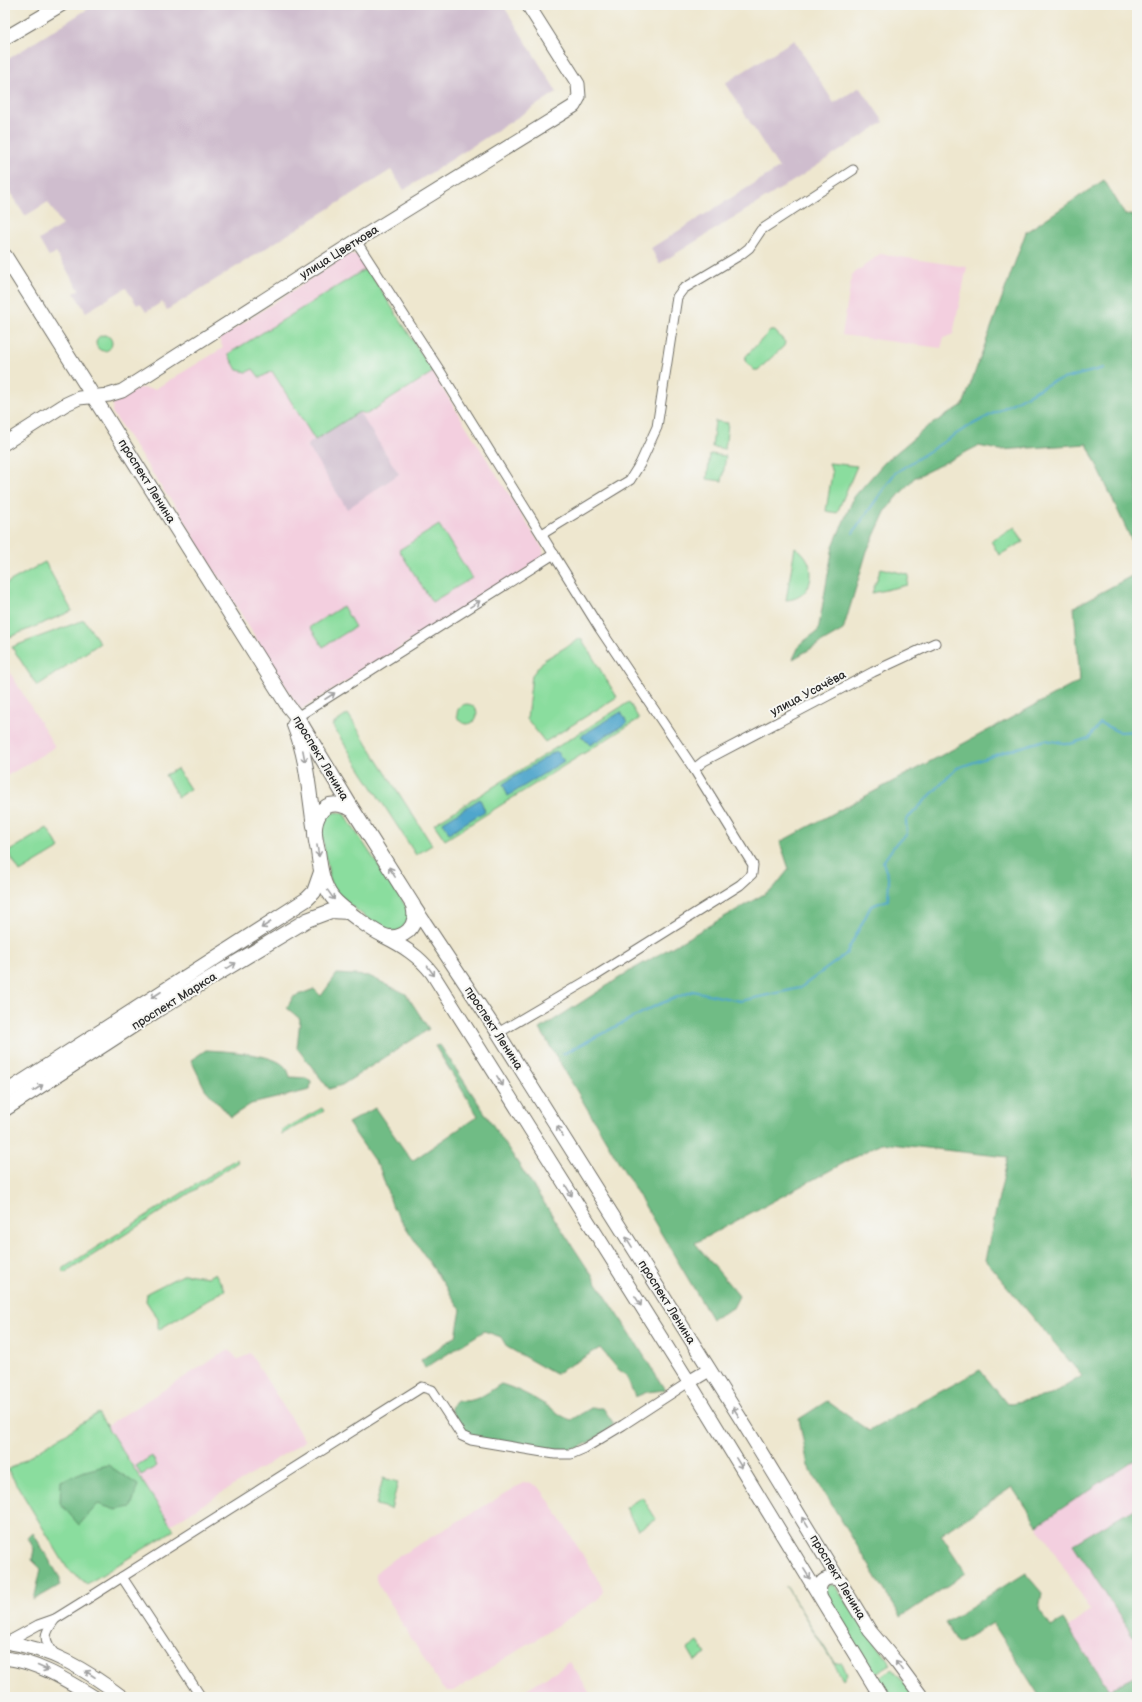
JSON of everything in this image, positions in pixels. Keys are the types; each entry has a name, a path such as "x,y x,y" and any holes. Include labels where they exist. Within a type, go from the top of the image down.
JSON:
{"main road":[{"path":"5,38 61,5"},
{"name":"улица Цветкова","path":"5,443 66,404 79,398 94,398 122,391 356,241 574,106 579,97 578,84 528,5"},
{"name":"проспект Ленина","path":"5,256 297,718 413,905 498,1033 841,1581 870,1631 897,1663 922,1697"},
{"name":"проспект Ленина","path":"288,706 301,741 321,872 324,882 332,897 349,912 381,935 402,945 422,960 432,973 689,1382 881,1697"},
{"path":"314,831 318,818 325,808 336,804 342,804 353,810"},
{"name":"проспект Маркса","path":"5,1093 307,899 314,892 321,872"},
{"path":"298,904 307,920"},
{"path":"381,935 389,938 396,937 406,932 413,923 415,917 413,905"},
{"name":"проспект Маркса","path":"5,1109 160,1009 307,920 331,911 349,912"},
{"path":"689,1382 709,1370"},
{"path":"820,1595 820,1586 824,1580 832,1578 841,1581"},
{"path":"6,1642 36,1648 71,1662 122,1697"},
{"path":"5,1658 35,1665 58,1675 94,1697"}],"street":[{"path":"542,534 630,480 640,464 657,427 677,297 683,288 740,255 749,248 761,230 853,170"},
{"path":"356,241 542,534 600,629 694,769 753,865 752,874 740,885 705,908 498,1033"},
{"path":"297,718 554,554"},
{"name":"улица Усачёва","path":"694,769 704,761 873,672 935,643"},
{"path":"6,1642 38,1625 54,1619 422,1387 432,1390 462,1436 471,1440 555,1454 571,1454 585,1448 623,1425 689,1382"},
{"path":"122,1577 200,1697"},
{"path":"54,1619 46,1630 45,1638 47,1646 55,1655"}],"shaded area":[{"path":"94,5 503,5 557,92 404,190 391,170 167,310 162,302 146,312 140,303 137,305 126,288 86,312 74,293 79,290 56,253 49,257 39,240 62,225 48,202 25,216 5,184 5,61"},
{"path":"794,40 834,103 860,87 884,122 798,178 659,264 651,248 779,168 725,83"},
{"path":"348,254 359,255 543,549 544,558 300,710 193,536 179,510 166,494 112,412 113,404 137,388 155,389 223,348 219,339"},
{"path":"880,254 967,267 953,334 944,338 941,348 842,335 852,275"},
{"path":"359,412 399,474 347,509 307,445"},
{"path":"5,664 55,747 5,777"},
{"path":"229,1349 238,1360 250,1353 305,1441 170,1525 106,1426"},
{"path":"1137,1458 1137,1697 1114,1697 1068,1627 1091,1610 1037,1525"},
{"path":"529,1482 539,1487 546,1496 602,1586 603,1591 597,1600 454,1691 447,1691 442,1688 379,1586 376,1580 376,1573 389,1562 523,1483"},
{"path":"570,1662 592,1697 515,1697 525,1690"}],"green space":[{"path":"1104,180 1125,214 1137,216 1137,552 1087,444 1000,450 978,446 914,478 886,510 867,551 843,630 793,659 800,644 818,631 833,546 854,497 884,463 927,427 963,405 1026,232"},
{"path":"367,268 433,372 367,414 359,412 315,440 272,371 260,378 253,369 247,372 237,370 228,354"},
{"path":"770,331 775,331 785,342 784,346 758,370 754,370 745,361 746,356"},
{"path":"104,335 110,337 112,343 110,349 104,351 98,349 96,343 98,337"},
{"path":"715,421 728,423 725,449 712,447"},
{"path":"710,454 726,456 722,481 707,479"},
{"path":"829,463 857,466 837,513 826,511 832,473"},
{"path":"439,525 472,578 432,602 399,550"},
{"path":"1015,527 1023,542 999,555 991,541"},
{"path":"795,547 808,561 811,570 811,579 808,587 803,593 796,598 786,600"},
{"path":"45,562 72,611 10,637 5,629 5,584"},
{"path":"881,568 909,575 907,585 872,593"},
{"path":"1137,573 1137,1458 1037,1525 1012,1487 941,1535 966,1573 901,1617 808,1466 799,1419 827,1401 869,1431 980,1370 1007,1404 1051,1395 1082,1376 985,1260 1008,1157 881,1143 695,1243 739,1296 733,1308 712,1319 540,1029 630,971 773,889 789,869 780,842 1080,681 1074,607"},
{"path":"343,606 355,627 323,647 310,627"},
{"path":"84,620 100,643 37,686 12,647"},
{"path":"581,638 617,697 545,742 527,719 532,675 544,660"},
{"path":"629,702 639,719 445,840 434,824"},
{"path":"467,704 474,707 477,714 474,721 467,724 460,721 457,714 460,707"},
{"path":"348,714 432,845 416,855 332,725"},
{"path":"177,769 190,789 178,797 165,775"},
{"path":"338,812 344,814 409,911 410,916 400,932 380,928 332,891 321,831 323,821 326,816 331,813"},
{"path":"47,828 60,848 20,872 8,852"},
{"path":"337,974 369,976 406,994 429,1029 342,1085 329,1089 297,1048 300,1019 287,1008 293,997 314,989 321,996"},
{"path":"440,1045 628,1330 665,1390 647,1392 635,1397 626,1375 618,1369 600,1348 555,1374 507,1347 501,1337 484,1331 425,1368 421,1360 456,1336 461,1310 393,1208 380,1169 348,1123 375,1108 412,1161 478,1116 435,1046"},
{"path":"206,1050 249,1054 272,1059 286,1068 290,1077 306,1078 311,1082 310,1090 251,1104 231,1117 205,1089 191,1060"},
{"path":"322,1108 324,1111 282,1134 281,1131"},
{"path":"236,1159 238,1162 65,1273 62,1269"},
{"path":"215,1273 225,1290 158,1330 158,1319 146,1301 147,1293 184,1274 208,1277"},
{"path":"501,1384 526,1394 571,1420 591,1408 603,1408 614,1424 606,1431 575,1449 501,1443 473,1437 463,1432 458,1426 451,1408 456,1400 469,1401 485,1395"},
{"path":"98,1413 174,1530 87,1584 67,1568 8,1470"},
{"path":"152,1456 157,1466 141,1475 136,1466"},
{"path":"108,1465 138,1485 131,1507 116,1510 98,1504 79,1525 60,1503 61,1481 85,1471"},
{"path":"383,1478 398,1482 391,1509 376,1505"},
{"path":"642,1497 656,1519 638,1530 625,1508"},
{"path":"1137,1506 1137,1634 1133,1636 1073,1544"},
{"path":"33,1533 60,1578 60,1585 34,1600 41,1569 32,1560 34,1549 28,1538"},
{"path":"1025,1573 1042,1593 1039,1609 1051,1627 1063,1620 1109,1690 1137,1675 1137,1697 1040,1697 993,1623 958,1643 945,1623"},
{"path":"829,1585 834,1585 891,1664 874,1674 823,1590"},
{"path":"786,1586 835,1664 842,1663 847,1674 843,1679"},
{"path":"698,1642 706,1654 695,1661 688,1649"},
{"path":"893,1669 916,1697 886,1697 876,1679"}],"water":[{"path":"621,712 627,723 590,745 581,736"},
{"path":"556,751 564,761 508,796 503,784"},
{"path":"480,799 485,811 449,833 443,822"}],"waterway":[{"path":"853,533 895,473 964,429 1052,382 1104,368"},
{"path":"563,1054 657,1005 693,991 740,1001 800,988 846,954 871,906 888,900 889,880 883,862 897,842 907,835 906,820 957,768 1045,740 1070,744 1089,738 1100,723 1119,732 1137,731"}]}
